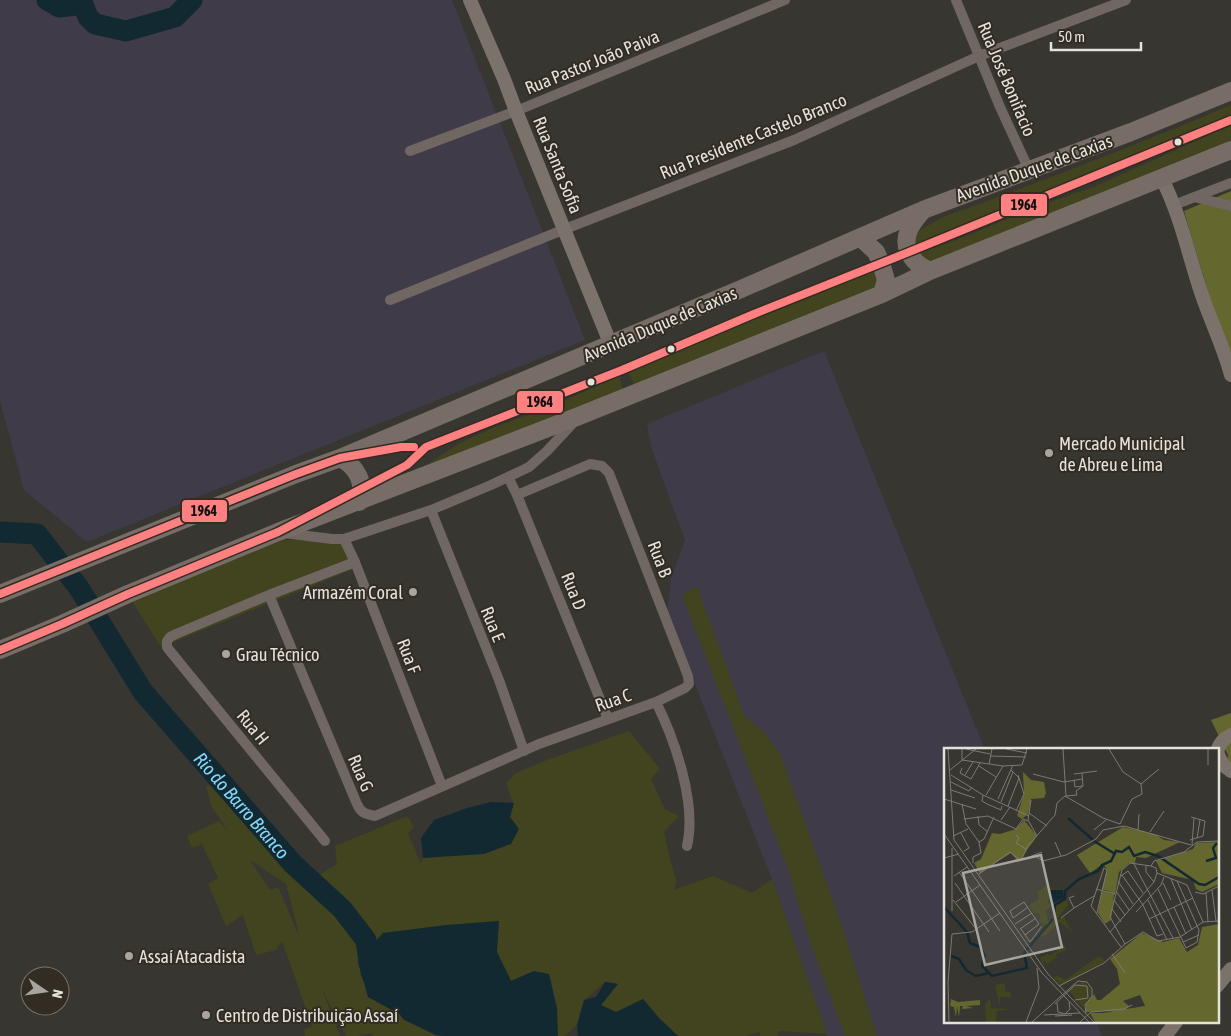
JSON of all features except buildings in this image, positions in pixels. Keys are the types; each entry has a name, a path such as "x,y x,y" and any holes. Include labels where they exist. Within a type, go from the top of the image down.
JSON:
{"highway":[{"name":"Avenida Duque de Caxias","path":"0,594 340,458 611,345 923,210 1131,132 1231,91"},
{"path":"0,650 128,594 278,532 579,416 882,294 930,271 1231,150"},
{"path":"923,210 909,229 906,241 914,262 930,271"},
{"path":"861,238 876,252 881,263 886,280 882,294"},
{"path":"340,458 353,466 358,475 361,489 359,502"}],"street":[{"name":"Rua Santa Sofia","path":"470,0 504,79 611,345"},
{"name":"Rua Pastor João Paiva","path":"410,150 516,111 785,0"},
{"name":"Rua José Bonifacio","path":"956,0 1030,170"},
{"name":"Rua Presidente Castelo Branco","path":"390,300 565,229 794,140 979,56 1126,0"},
{"path":"1161,177 1174,205 1204,299 1231,374"},
{"path":"1174,205 1231,183"},
{"path":"1194,197 1231,206"},
{"path":"278,532 344,539 431,510 529,467 547,451 579,416"},
{"name":"Rua B","path":"516,496 590,464 602,466 609,473 688,676"},
{"name":"Rua D","path":"508,477 608,719"},
{"name":"Rua E","path":"431,510 499,680 524,751"},
{"name":"Rua F","path":"344,539 356,562 442,786"},
{"path":"269,595 356,562"},
{"name":"Rua G","path":"269,595 360,810 366,815 375,816 539,744"},
{"name":"Rua H","path":"269,595 170,637 167,641 167,647 325,841"},
{"name":"Rua C","path":"539,744 656,702 685,688 689,684 688,676"},
{"path":"656,702 665,720 682,776 689,812 689,838 687,846"},
{"path":"1218,748 1225,738 1231,735"},
{"path":"1218,756 1224,767 1230,770 1231,785"},
{"path":"1218,985 1231,969"},
{"path":"1164,1036 1174,1024"}],"shaded area":[{"path":"0,0 452,0 585,340 87,542 24,490 0,401"},
{"path":"824,351 984,748 944,748 944,1024 1097,1024 1102,1036 827,1036 772,879 667,614 671,579 685,540 651,447 647,424"}],"green space":[{"path":"1231,105 1231,120 1020,200 912,247 911,238 943,217 1088,163"},
{"path":"1231,125 1231,144 930,267 915,255 1033,208 1096,186"},
{"path":"1231,191 1231,369 1184,211"},
{"path":"877,268 876,287 637,389 628,372 726,329"},
{"path":"619,376 624,394 411,477 460,443 497,426 548,408"},
{"path":"283,540 344,540 356,568 161,647 132,601"},
{"path":"697,586 744,716 762,730 780,753 843,929 877,1036 845,1036 810,942 789,872 682,595"},
{"path":"1231,713 1231,770 1226,768 1228,755 1211,720"},
{"path":"629,731 660,769 651,779 665,809 679,816 664,832 677,882 673,890 713,876 752,893 772,879 827,1034 779,1031 777,1036 760,1036 760,1032 745,1036 679,1036 659,1018 643,999 616,1013 601,1005 618,984 605,982 584,1000 577,1025 565,1036 558,1036 534,971 511,981 497,952 383,933 367,949 366,940 316,877 337,864 335,846 407,816 414,827 408,833 421,864 423,858 441,856 510,817 513,803 506,783 516,773"},
{"path":"206,785 221,788 355,939 358,962 495,1036 374,1036 370,1033 346,1036 321,987 340,1036 305,1036 304,1030 312,1026 282,941 276,950 256,955 243,915 226,926 208,884 218,878 202,844 192,848 187,836 219,821 228,831 211,806","holes":["250,860 286,884 300,938 278,887 270,890"]}],"water":[{"path":"491,802 514,803 510,817 519,829 511,844 484,854 423,858 421,838 434,820 467,808"},
{"path":"499,921 497,952 511,981 534,971 549,974 557,1008 558,1036 484,1036 399,1014 368,997 358,962 383,933"},
{"path":"605,982 618,984 601,1005 616,1012 643,999 659,1018 679,1036 578,1036 577,1025 584,1000 596,997"}],"waterway":[{"name":"Rio do Barro Branco","path":"47,0 59,7 83,4 88,17 95,24 126,31 175,17 192,0"},
{"name":"Rio do Barro Branco","path":"0,532 37,534 79,588 143,692 293,864 342,909 366,940 371,972 374,978"},
{"name":"Rio do Barro Branco","path":"410,1011 439,1025 500,1031 508,1036"}],"transit line":[{"name":"1964","path":"0,650 128,594 278,532 407,465 426,447 622,370 754,314 1231,120"},
{"name":"1964","path":"0,594 340,458 401,447 414,447"}],"place":[{"name":"Mercado Municipal de Abreu e Lima","path":"1049,453"},
{"name":"Armazém Coral","path":"413,592"},
{"name":"Grau Técnico","path":"226,654"},
{"name":"Assaí Atacadista","path":"129,956"},
{"name":"Centro de Distribuição Assaí","path":"206,1015"}]}
